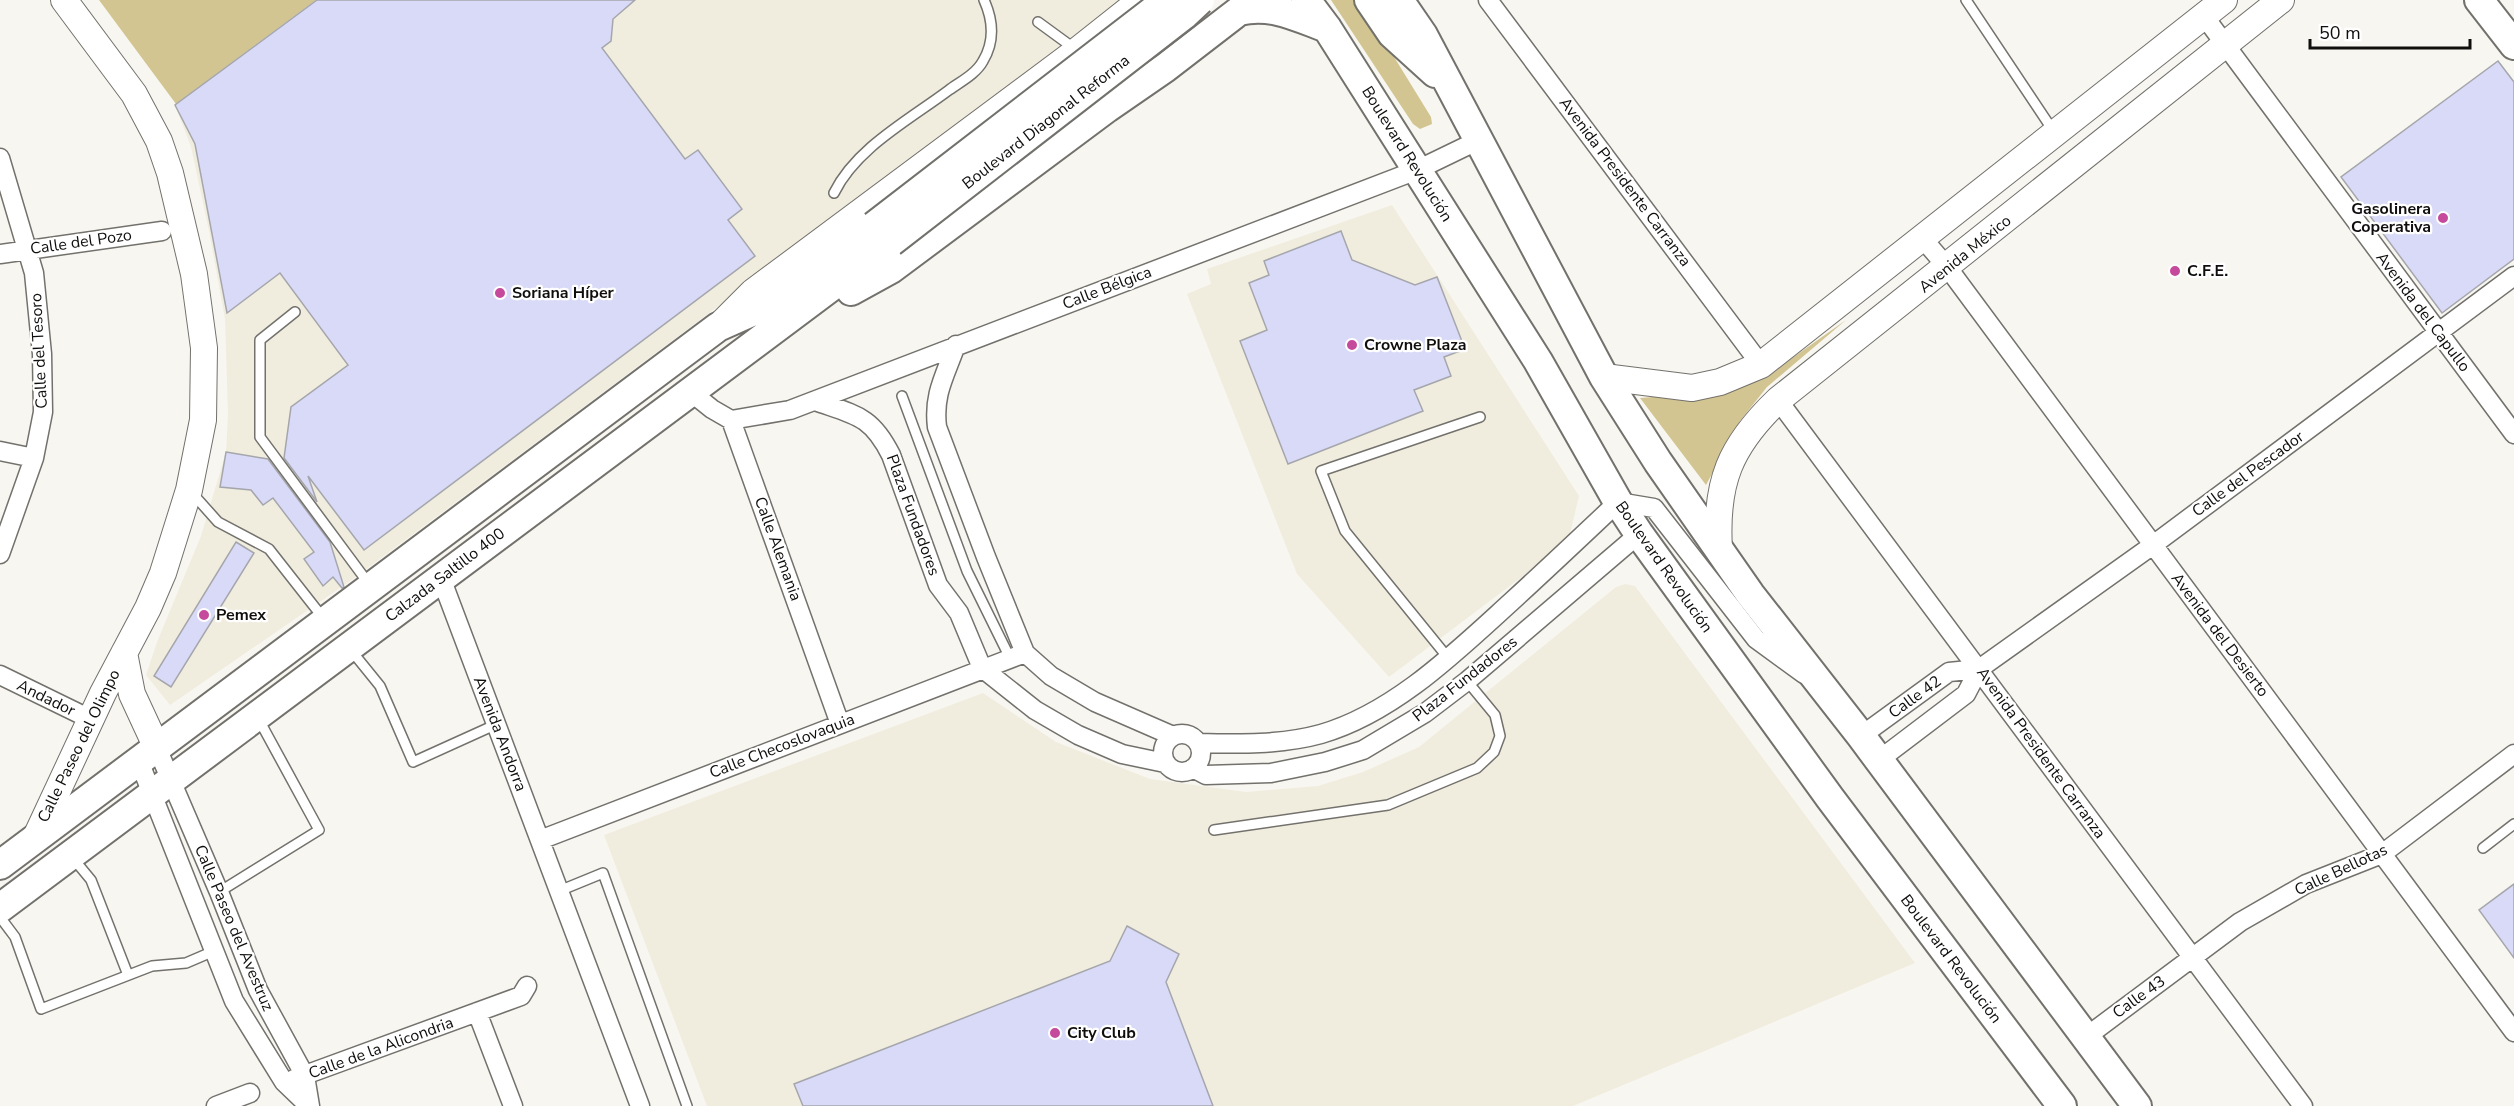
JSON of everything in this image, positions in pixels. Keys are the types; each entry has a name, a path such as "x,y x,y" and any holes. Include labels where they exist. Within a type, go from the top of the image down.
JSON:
{"main road":[{"name":"Boulevard Diagonal Reforma","path":"883,234 1167,0"},
{"name":"Boulevard Diagonal Reforma","path":"883,234 1184,15 1198,0"},
{"path":"1198,0 1204,24 1202,38"},
{"name":"Boulevard Revolución","path":"1306,0 1327,28 1538,361 1618,502 1639,534 1830,798 2062,1106"},
{"path":"1369,0 1392,34 1449,87"},
{"path":"1398,0 1423,35 1604,376 1658,462 1750,594 1861,736 2138,1106"},
{"path":"2479,0 2514,45"},
{"path":"1135,5 1126,25 1132,49 1149,65 1165,68"},
{"path":"804,308 856,290 891,269 1107,108 1165,68 1239,10 1254,7 1276,9 1327,28"},
{"name":"Calzada Saltillo 400","path":"0,908 804,308 883,234"},
{"name":"Calzada Saltillo 400","path":"0,865 717,327 767,305 883,234"}],"street":[{"name":"Calle Paseo del Olimpo","path":"35,839 103,693 163,573 189,490 203,420 204,348 194,274 171,172 159,141 135,94 64,0"},
{"path":"1412,0 1423,35"},
{"name":"Avenida Presidente Carranza","path":"1488,0 1761,365"},
{"path":"1604,376 1692,388 1720,382 1761,365 2224,0"},
{"name":"Avenida México","path":"1719,549 1717,516 1723,483 1735,452 1754,424 1778,400 1948,268 2281,0"},
{"path":"717,327 753,292 1135,5"},
{"name":"Avenida del Capullo","path":"2204,16 2514,434"},
{"name":"Calle Bélgica","path":"731,420 790,410 815,401 1417,170 1479,140"},
{"name":"Calle del Tesoro","path":"0,158 34,273 42,354 43,411 34,458 0,554"},
{"name":"Calle del Pozo","path":"0,254 162,231"},
{"name":"Avenida del Desierto","path":"1923,239 1948,268 2514,1032"},
{"name":"Calle del Pescador","path":"1979,669 2153,544 2514,276"},
{"path":"956,345 937,393 935,408 937,427 986,557 1018,655 1095,702 1173,736 1190,735 1198,743 1201,756 1193,768 1180,772 1165,764 1164,745 1173,736"},
{"path":"692,393 731,420"},
{"name":"Avenida Presidente Carranza","path":"1778,400 2303,1106"},
{"name":"Plaza Fundadores","path":"815,401 868,422 881,435 891,455 938,585 959,613 982,668 1035,710 1078,735 1122,754 1165,764"},
{"name":"Calle Alemania","path":"731,420 840,724"},
{"path":"0,451 34,458"},
{"path":"1618,502 1654,508 1756,639 1779,658 1823,687"},
{"name":"Plaza Fundadores","path":"1198,743 1279,742 1321,734 1362,717 1405,691 1449,659 1618,502"},
{"name":"Plaza Fundadores","path":"1193,768 1206,775 1271,773 1325,762 1363,750 1425,713 1467,681 1639,534"},
{"name":"Avenida Andorra","path":"441,578 640,1106"},
{"name":"Calle Paseo del Olimpo","path":"124,654 148,755"},
{"name":"Calle Checoslovaquia","path":"540,840 1018,655"},
{"path":"1449,659 1467,681"},
{"name":"Calle 42","path":"1861,736 1949,672 1979,669"},
{"name":"Calle 42","path":"1879,760 1966,694 1979,669"},
{"name":"Andador","path":"0,675 84,716 90,723"},
{"name":"Calle Bellotas","path":"2193,958 2240,922 2274,901 2306,884 2382,854 2514,754"},
{"name":"Calle Paseo del Avestruz","path":"148,755 161,787 214,951 234,1001 284,1082 310,1106"},
{"name":"Calle Paseo del Avestruz","path":"161,787 219,892 258,990 305,1076 310,1106"},
{"name":"Calle 43","path":"2086,1037 2193,958"},
{"name":"Calle de la Alicondria","path":"284,1082 522,996 527,986"},
{"path":"477,1012 513,1106"},
{"path":"216,1106 250,1093"}],"lane":[{"path":"834,193 843,175 883,138 978,69 990,46 991,37 992,19 984,0"},
{"path":"1966,0 2055,134"},
{"path":"1038,22 1078,50"},
{"path":"295,312 260,340 260,437 372,588"},
{"path":"902,396 967,571 1018,655"},
{"path":"1449,659 1345,531 1321,471 1480,417"},
{"path":"189,490 218,522 269,549 326,622"},
{"path":"349,647 380,686 413,762 496,724"},
{"path":"1214,830 1388,805 1477,768 1494,752 1500,736 1496,715 1467,681"},
{"path":"219,892 319,830 257,716"},
{"path":"2483,848 2514,825"},
{"path":"71,855 91,880 128,975"},
{"path":"559,891 603,873 687,1106"},
{"path":"0,917 15,937 41,1009 152,966 186,963 214,951"}],"shaded area":[{"path":"99,0 316,0 176,104"},
{"name":"Soriana Híper","path":"323,0 1128,0 353,579 170,705 146,675 157,642 201,536 226,452 228,414 225,319 191,147 175,105"},
{"path":"1331,0 1359,0 1431,117 1432,124 1420,129 1413,124"},
{"path":"1392,205 1579,496 1568,542 1389,677 1297,574 1187,294 1211,284 1207,269"},
{"path":"1846,320 1767,387 1740,421 1706,485 1640,398 1719,392 1761,380"},
{"name":"City Club","path":"1625,584 1635,586 1915,963 1573,1106 707,1106 604,835 983,693 1056,742 1150,779 1246,792 1318,786 1363,772 1419,747 1616,587"}],"building":[{"name":"Soriana Híper","path":"317,0 635,0 613,19 611,41 602,48 685,159 698,150 742,209 728,220 755,256 364,550 308,476 317,502 284,458 291,407 348,365 280,273 227,313 195,144 175,105"},
{"name":"Gasolinera Coperativa","path":"2498,61 2514,82 2514,259 2442,313 2341,177"},
{"name":"Crowne Plaza","path":"1341,231 1352,260 1415,285 1437,277 1465,349 1444,357 1451,376 1414,390 1423,411 1288,464 1240,341 1267,330 1249,283 1269,275 1264,261"},
{"path":"226,452 268,459 330,542 344,587 342,588 333,577 323,586 304,559 314,552 273,498 263,505 251,490 220,487"},
{"name":"Pemex","path":"236,542 254,553 171,687 154,676"},
{"path":"2514,884 2514,958 2479,910"},
{"name":"City Club","path":"1127,926 1179,954 1166,982 1213,1106 803,1106 794,1084 1110,961"}],"place":[{"name":"Gasolinera Coperativa","path":"2443,218"},
{"name":"C.F.E.","path":"2175,271"},
{"name":"Soriana Híper","path":"500,293"},
{"name":"Crowne Plaza","path":"1352,345"},
{"name":"Pemex","path":"204,615"},
{"name":"City Club","path":"1055,1033"}]}
